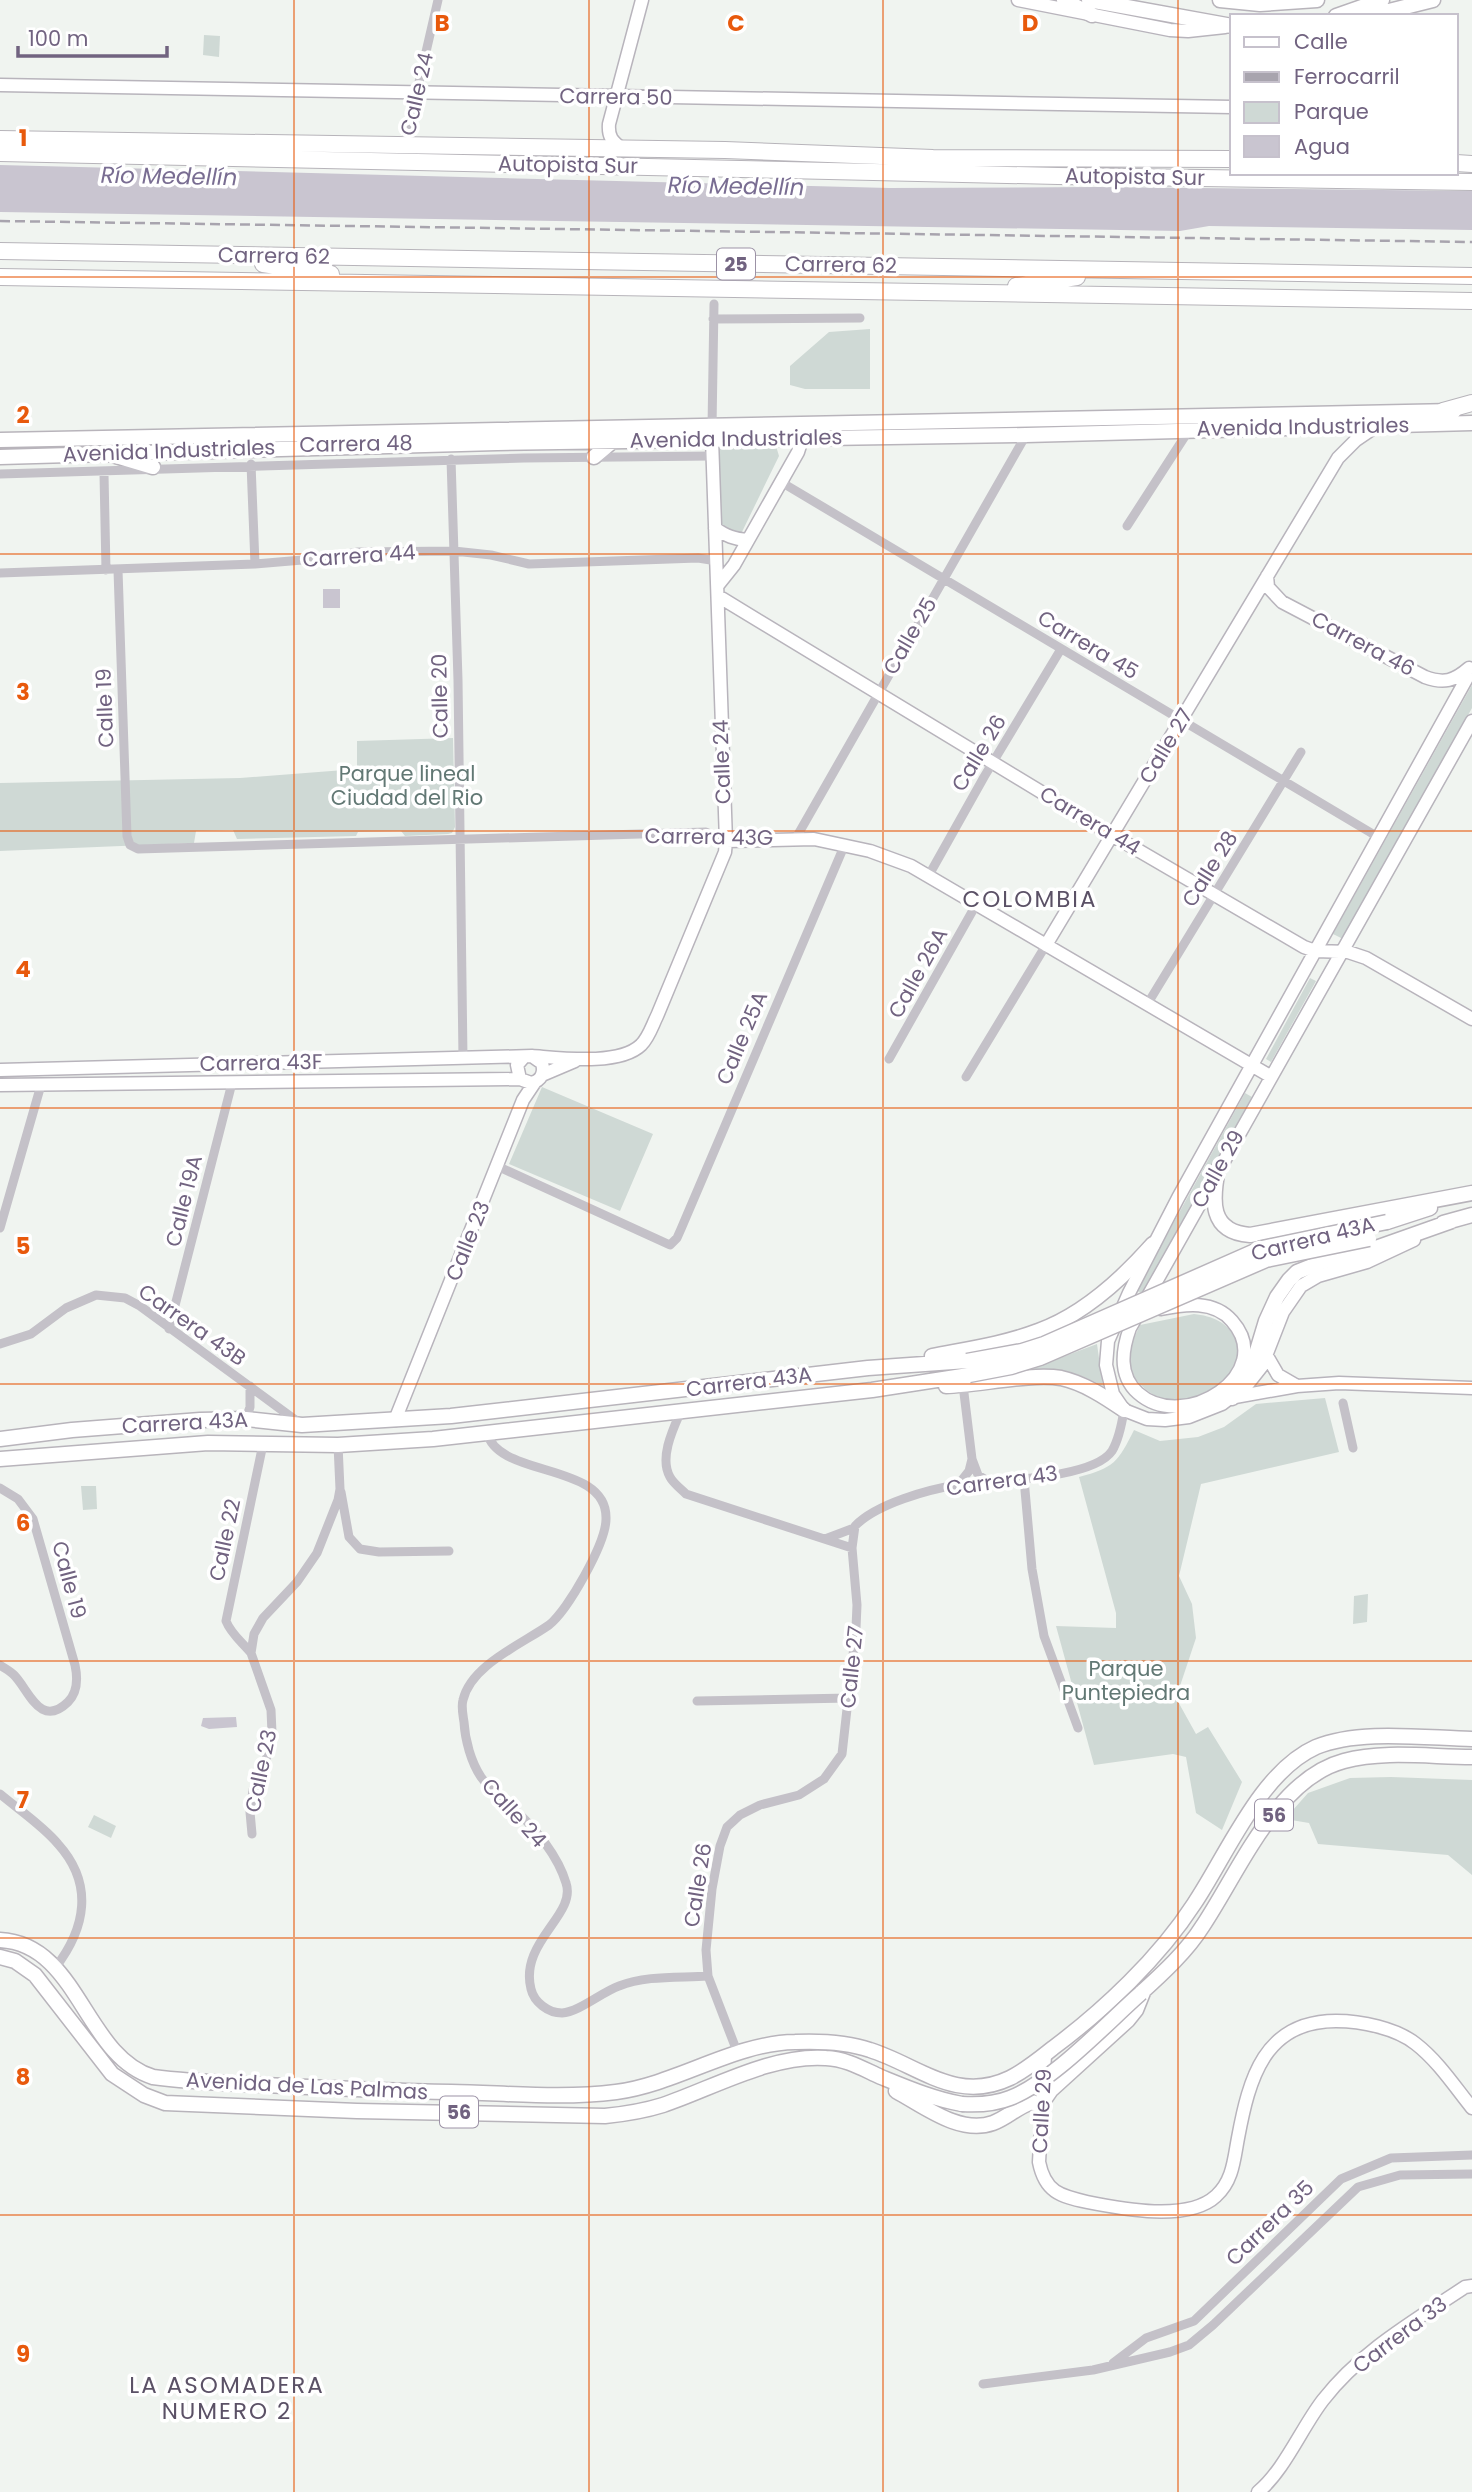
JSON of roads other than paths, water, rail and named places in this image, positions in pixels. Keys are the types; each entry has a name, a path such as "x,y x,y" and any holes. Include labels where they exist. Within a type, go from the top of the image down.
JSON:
{"highway":[{"name":"Autopista Sur","path":"0,139 622,149 933,158 1230,159"},
{"name":"Autopista Sur","path":"0,153 1058,176 1472,182"},
{"path":"933,158 1058,176"},
{"name":"Carrera 62","path":"0,251 1472,276"},
{"path":"198,254 395,283"},
{"path":"968,293 1124,270"},
{"name":"Carrera 62","path":"0,277 1472,301"},
{"path":"1443,411 1472,403"}],"main road":[{"path":"1064,0 1090,7 1230,27"},
{"path":"1220,0 1317,0"},
{"path":"1350,14 1433,0"},
{"name":"Avenida Industriales","path":"0,440 712,433 1472,410"},
{"name":"Avenida Industriales","path":"805,431 1026,435 1472,423"},
{"name":"Avenida Industriales","path":"0,457 613,441 712,433"},
{"path":"594,457 613,441"},
{"path":"105,453 153,467"},
{"path":"1218,1169 1213,1195 1216,1213 1222,1223 1242,1234 1250,1235 1472,1194"},
{"name":"Carrera 43A","path":"0,1439 139,1424 246,1419 302,1425 451,1416 869,1368 966,1374 1044,1344 1262,1248 1387,1222 1472,1194"},
{"name":"Carrera 43A","path":"0,1459 171,1445 338,1445 486,1433 872,1390 1025,1364 1266,1260 1472,1215"},
{"path":"1231,1398 1253,1364 1272,1306 1281,1289 1297,1272 1452,1221"},
{"path":"869,1368 1009,1341 1041,1330 1067,1317 1101,1293 1153,1244"},
{"path":"966,1374 1063,1379 1092,1390 1124,1410"},
{"name":"Avenida de Las Palmas","path":"0,1940 10,1940 32,1948 55,1968 124,2062 139,2073 169,2079 388,2091 578,2095 622,2091 654,2084 738,2054 795,2042 855,2045 937,2080 967,2087 986,2086 1006,2081 1025,2071 1105,2004 1180,1924 1259,1799 1274,1778 1294,1761 1316,1747 1343,1740 1386,1737 1472,1739"},
{"name":"Avenida de Las Palmas","path":"0,1957 15,1961 35,1975 112,2074 144,2095 165,2103 357,2111 605,2116 662,2106 729,2080 793,2060 829,2058 852,2063 926,2094 962,2104 991,2103 1011,2098 1030,2088 1056,2069 1143,1992 1201,1930 1261,1831 1284,1800 1307,1780 1331,1766 1362,1757 1472,1757"},
{"path":"793,2060 830,2063 864,2073 954,2122 968,2127 983,2126 1002,2119 1027,2104 1042,2105 1051,2090 1128,2020 1136,2010 1143,1992"},
{"path":"986,2086 996,2094 1002,2119"}],"street":[{"name":"Calle 24","path":"404,146 438,0"},
{"path":"622,149 612,142 608,134 642,0"},
{"path":"1018,0 1090,7"},
{"name":"Carrera 50","path":"0,85 1230,107"},
{"name":"Calle 24","path":"639,1047 657,1016 722,861 726,841 712,433 713,304"},
{"path":"713,319 860,318"},
{"name":"Calle 27","path":"966,1077 1338,458 1356,440 1378,425"},
{"path":"1127,526 1189,430"},
{"path":"718,590 798,452 805,431"},
{"name":"Calle 25","path":"796,838 1026,435"},
{"name":"Carrera 48","path":"0,474 251,464 713,456"},
{"name":"Calle 20","path":"450,460 463,1058"},
{"path":"251,464 255,564"},
{"path":"104,474 106,570"},
{"name":"Carrera 45","path":"781,482 1378,837"},
{"path":"715,528 724,535 748,540"},
{"name":"Carrera 44","path":"0,573 255,564 326,558 358,552 454,551 491,555 529,564 698,558 717,561"},
{"name":"Calle 19","path":"118,570 127,836 130,845"},
{"name":"Carrera 46","path":"1267,576 1268,587 1282,602 1425,677 1447,682 1472,667"},
{"name":"Carrera 44","path":"718,590 877,692 1214,896 1315,951 1341,951 1366,958 1472,1019"},
{"name":"Calle 26","path":"929,875 1061,649"},
{"name":"Calle 29","path":"1124,1410 1110,1385 1106,1365 1112,1328 1153,1244 1472,667"},
{"name":"Calle 29","path":"1146,1313 1186,1305 1214,1309 1232,1321 1243,1343 1242,1363 1233,1381 1208,1399 1186,1406 1153,1403 1133,1389 1127,1380 1123,1361 1125,1341 1218,1169 1472,720"},
{"name":"Calle 28","path":"1148,1003 1301,752"},
{"name":"Carrera 43G","path":"130,845 149,850 706,832 726,841 796,838 845,844 891,858 929,875 1270,1076"},
{"name":"Calle 25A","path":"497,1166 670,1245 681,1229 845,844"},
{"name":"Calle 26A","path":"889,1059 977,903"},
{"name":"Carrera 43F","path":"0,1070 463,1058 579,1059 625,1053 639,1047"},
{"path":"528,1057 542,1063 530,1079"},
{"name":"Calle 23","path":"395,1420 523,1100 530,1079 517,1065 528,1057"},
{"name":"Carrera 43F","path":"0,1086 530,1079 579,1059"},
{"name":"Calle 19A","path":"169,1329 232,1083"},
{"path":"0,1228 41,1085"},
{"path":"1124,1410 1147,1419 1178,1420 1206,1412 1231,1398 1256,1376 1288,1304 1308,1280 1367,1262 1452,1221"},
{"name":"Carrera 43B","path":"0,1344 31,1334 66,1308 96,1295 125,1298 302,1425"},
{"path":"1267,1356 1278,1375 1297,1386"},
{"path":"966,1374 972,1459 978,1475 990,1481"},
{"path":"1231,1398 1297,1386 1339,1383 1472,1388"},
{"name":"Carrera 43B","path":"246,1419 251,1398 250,1386"},
{"path":"1343,1403 1353,1448"},
{"name":"Carrera 43","path":"825,1539 854,1528 857,1523 885,1507 938,1489 1024,1479 1089,1466 1107,1456 1116,1442 1124,1410"},
{"path":"681,1411 668,1446 666,1462 670,1477 686,1494 852,1549 854,1528"},
{"name":"Calle 24","path":"486,1433 493,1447 522,1463 569,1477 597,1491 603,1500 606,1520 593,1559 563,1610 551,1623 519,1643 479,1674 462,1702 464,1732 481,1777 530,1823 559,1867 568,1889 564,1906 534,1951 529,1970 534,1997 546,2009 558,2013 569,2012 619,1985 634,1981 708,1976"},
{"name":"Calle 22","path":"251,1653 239,1638 230,1632 226,1621 262,1444"},
{"name":"Calle 23","path":"251,1834 253,1790 268,1754 272,1733 271,1710 251,1653 254,1634 263,1618 297,1582 317,1553 333,1517 340,1489 338,1445"},
{"path":"957,1485 968,1471 972,1459"},
{"path":"1024,1479 1032,1569 1044,1636 1078,1728"},
{"name":"Calle 19","path":"0,1488 18,1499 33,1519 75,1665 77,1676 74,1696 64,1706 55,1710 39,1708 13,1674 0,1665"},
{"path":"340,1489 347,1526 354,1545 369,1552 449,1551"},
{"path":"333,1517 347,1526"},
{"name":"Calle 27","path":"824,1779 842,1754 849,1698 857,1605 852,1549"},
{"path":"239,1638 254,1634"},
{"path":"697,1701 849,1698"},
{"name":"Calle 26","path":"738,2054 708,1976 706,1950 712,1889 720,1846 727,1827 740,1815 760,1805 799,1795 824,1779"},
{"path":"0,1794 58,1843 75,1868 82,1892 78,1930 69,1950 55,1968"},
{"name":"Calle 29","path":"1045,2055 1039,2162 1042,2176 1054,2191 1066,2198 1119,2209 1159,2211 1204,2205 1225,2187 1232,2172 1245,2100 1259,2065 1281,2035 1299,2026 1323,2021 1350,2021 1390,2031 1416,2044 1472,2108"},
{"path":"1456,2155 1460,2174"},
{"name":"Carrera 35","path":"1110,2364 1146,2338 1194,2321 1341,2179 1391,2158 1472,2155"},
{"name":"Carrera 35","path":"983,2384 1093,2370 1189,2345 1358,2187 1400,2175 1472,2174"},
{"name":"Carrera 33","path":"1258,2492 1274,2474 1324,2399 1363,2357 1405,2326 1465,2287 1472,2286"}],"water":[{"name":"Río Medellín","path":"0,165 889,188 1472,191 1472,230 1209,226 1180,231 0,212"},
{"path":"323,589 340,589 340,608 323,608"},
{"path":"236,1717 237,1727 209,1729 201,1726 203,1718"}],"railway":[{"path":"0,221 1472,242"}],"district":[{"name":"COLOMBIA","path":"1030,899"},
{"name":"LA ASOMADERA NUMERO 2","path":"227,2398"}],"park label":[{"name":"Parque lineal Ciudad del Rio","path":"407,786"},
{"name":"Parque Puntepiedra","path":"1126,1681"}]}
